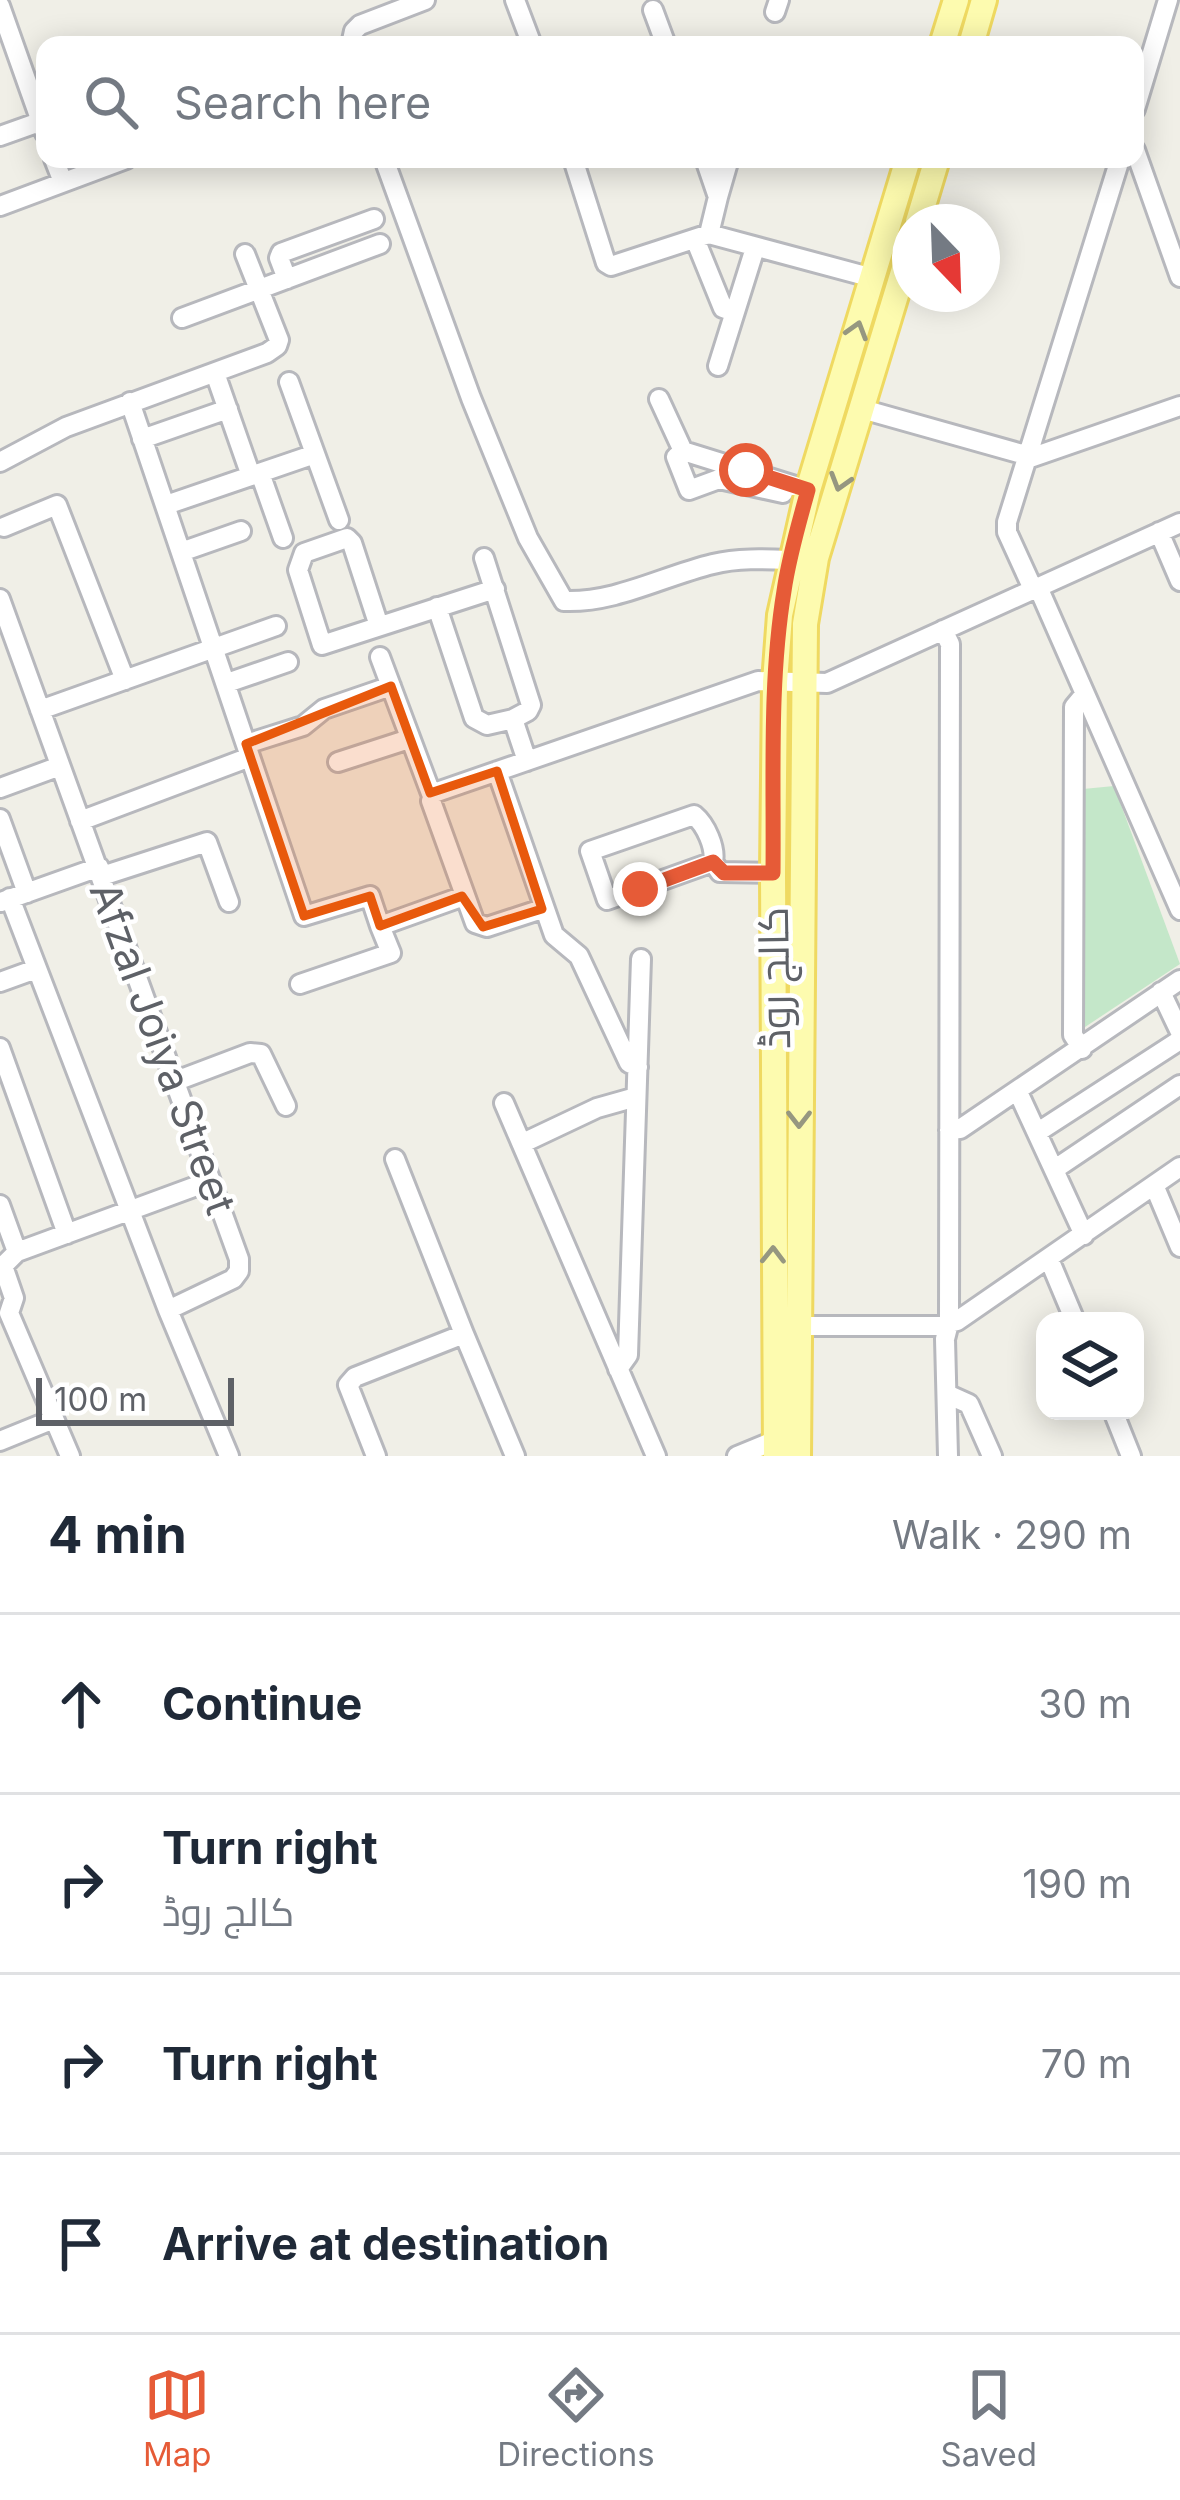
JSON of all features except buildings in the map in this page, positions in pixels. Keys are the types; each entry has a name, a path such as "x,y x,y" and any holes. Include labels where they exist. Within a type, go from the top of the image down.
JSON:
{"main road":[{"path":"945,36 956,0"},
{"path":"974,36 984,0"},
{"name":"کالج روڈ","path":"798,1456 785,1326 773,873 775,682 789,560 905,168"},
{"path":"923,204 934,168"},
{"name":"کالج روڈ","path":"776,1448 785,1326 802,682 812,574 892,310"},
{"path":"843,378 866,398"}],"street":[{"path":"353,36 360,25 424,0"},
{"path":"515,0 529,36"},
{"path":"1144,78 1168,0"},
{"path":"0,6 36,103"},
{"path":"653,10 663,36"},
{"path":"1155,39 1180,31"},
{"path":"0,136 36,126"},
{"path":"58,168 63,182"},
{"path":"0,206 101,168"},
{"path":"387,168 479,418 528,538 564,601 614,596 712,564 789,560"},
{"path":"576,168 606,263 611,266 702,237 873,278"},
{"path":"708,168 718,197"},
{"path":"726,168 702,237 723,308 734,312"},
{"path":"1117,168 1024,457 1007,532 1180,910"},
{"path":"1141,168 1180,277"},
{"path":"287,279 281,253 374,219"},
{"path":"182,318 380,244"},
{"path":"718,366 755,248"},
{"path":"0,462 66,428 277,346 279,340 245,254"},
{"path":"215,373 283,538"},
{"path":"289,382 339,520"},
{"path":"866,398 1024,457 1040,456 1180,406"},
{"path":"659,399 683,451 807,494"},
{"path":"130,402 304,916 370,896 392,953 300,984"},
{"path":"142,439 228,410"},
{"path":"683,451 676,457 689,490 729,480 807,494"},
{"path":"166,506 315,454"},
{"path":"4,527 57,505 124,680"},
{"path":"432,796 758,681 827,683 1180,523"},
{"path":"181,552 241,531"},
{"path":"1159,532 1180,581"},
{"path":"379,626 347,538 304,554 298,570 322,645 494,589"},
{"path":"437,607 474,718 487,725 529,711 531,705 484,559"},
{"name":"Afzal Joiya Street","path":"0,599 239,1259 233,1279 168,1310"},
{"path":"40,710 276,626"},
{"path":"944,630 950,644 948,1456"},
{"path":"380,657 475,923 483,927 542,909"},
{"path":"227,683 288,662"},
{"path":"80,820 303,726 324,709 391,686"},
{"path":"1082,1049 1072,1036 1074,730 1076,701 1084,694"},
{"path":"513,719 527,761"},
{"path":"338,762 409,739"},
{"path":"0,788 60,766"},
{"path":"497,772 542,909 558,940 579,956 629,1063 638,1067"},
{"path":"694,815 704,824 713,862 608,900 590,851 694,815"},
{"path":"0,819 12,898 36,969 229,1456"},
{"path":"12,898 207,842 229,902"},
{"path":"713,862 724,873 773,873"},
{"path":"380,926 464,896"},
{"path":"618,1370 628,1355 641,959"},
{"path":"0,982 36,969"},
{"path":"949,1130 960,1129 1018,1092 1180,980"},
{"path":"1038,1132 1180,1035 1161,992"},
{"path":"0,1048 67,1234"},
{"path":"176,1081 250,1053 261,1054 286,1106"},
{"path":"1054,1169 1180,1084"},
{"path":"1018,1092 1084,1234"},
{"path":"523,1143 597,1108 636,1097"},
{"path":"504,1103 656,1456"},
{"path":"395,1160 515,1456"},
{"path":"785,1326 949,1324 1180,1166"},
{"path":"70,1456 5,1315 14,1298 3,1266 17,1252 210,1180"},
{"path":"1154,1185 1180,1247"},
{"path":"0,1205 17,1252"},
{"path":"1049,1259 1071,1312"},
{"path":"369,1454 348,1385 355,1377 464,1334"},
{"path":"949,1395 969,1404 992,1456"},
{"path":"0,1441 54,1419"},
{"path":"1117,1420 1132,1456"},
{"path":"737,1456 776,1448"}],"highlighted area":[{"path":"391,686 430,793 497,771 542,909 483,927 462,896 380,926 370,896 304,916 246,744"}],"green space":[{"path":"1114,786 1180,964 1085,1027 1083,789"}],"route":[{"path":"640,889 713,862 724,873 773,873 780,615 808,490 746,470"}]}
